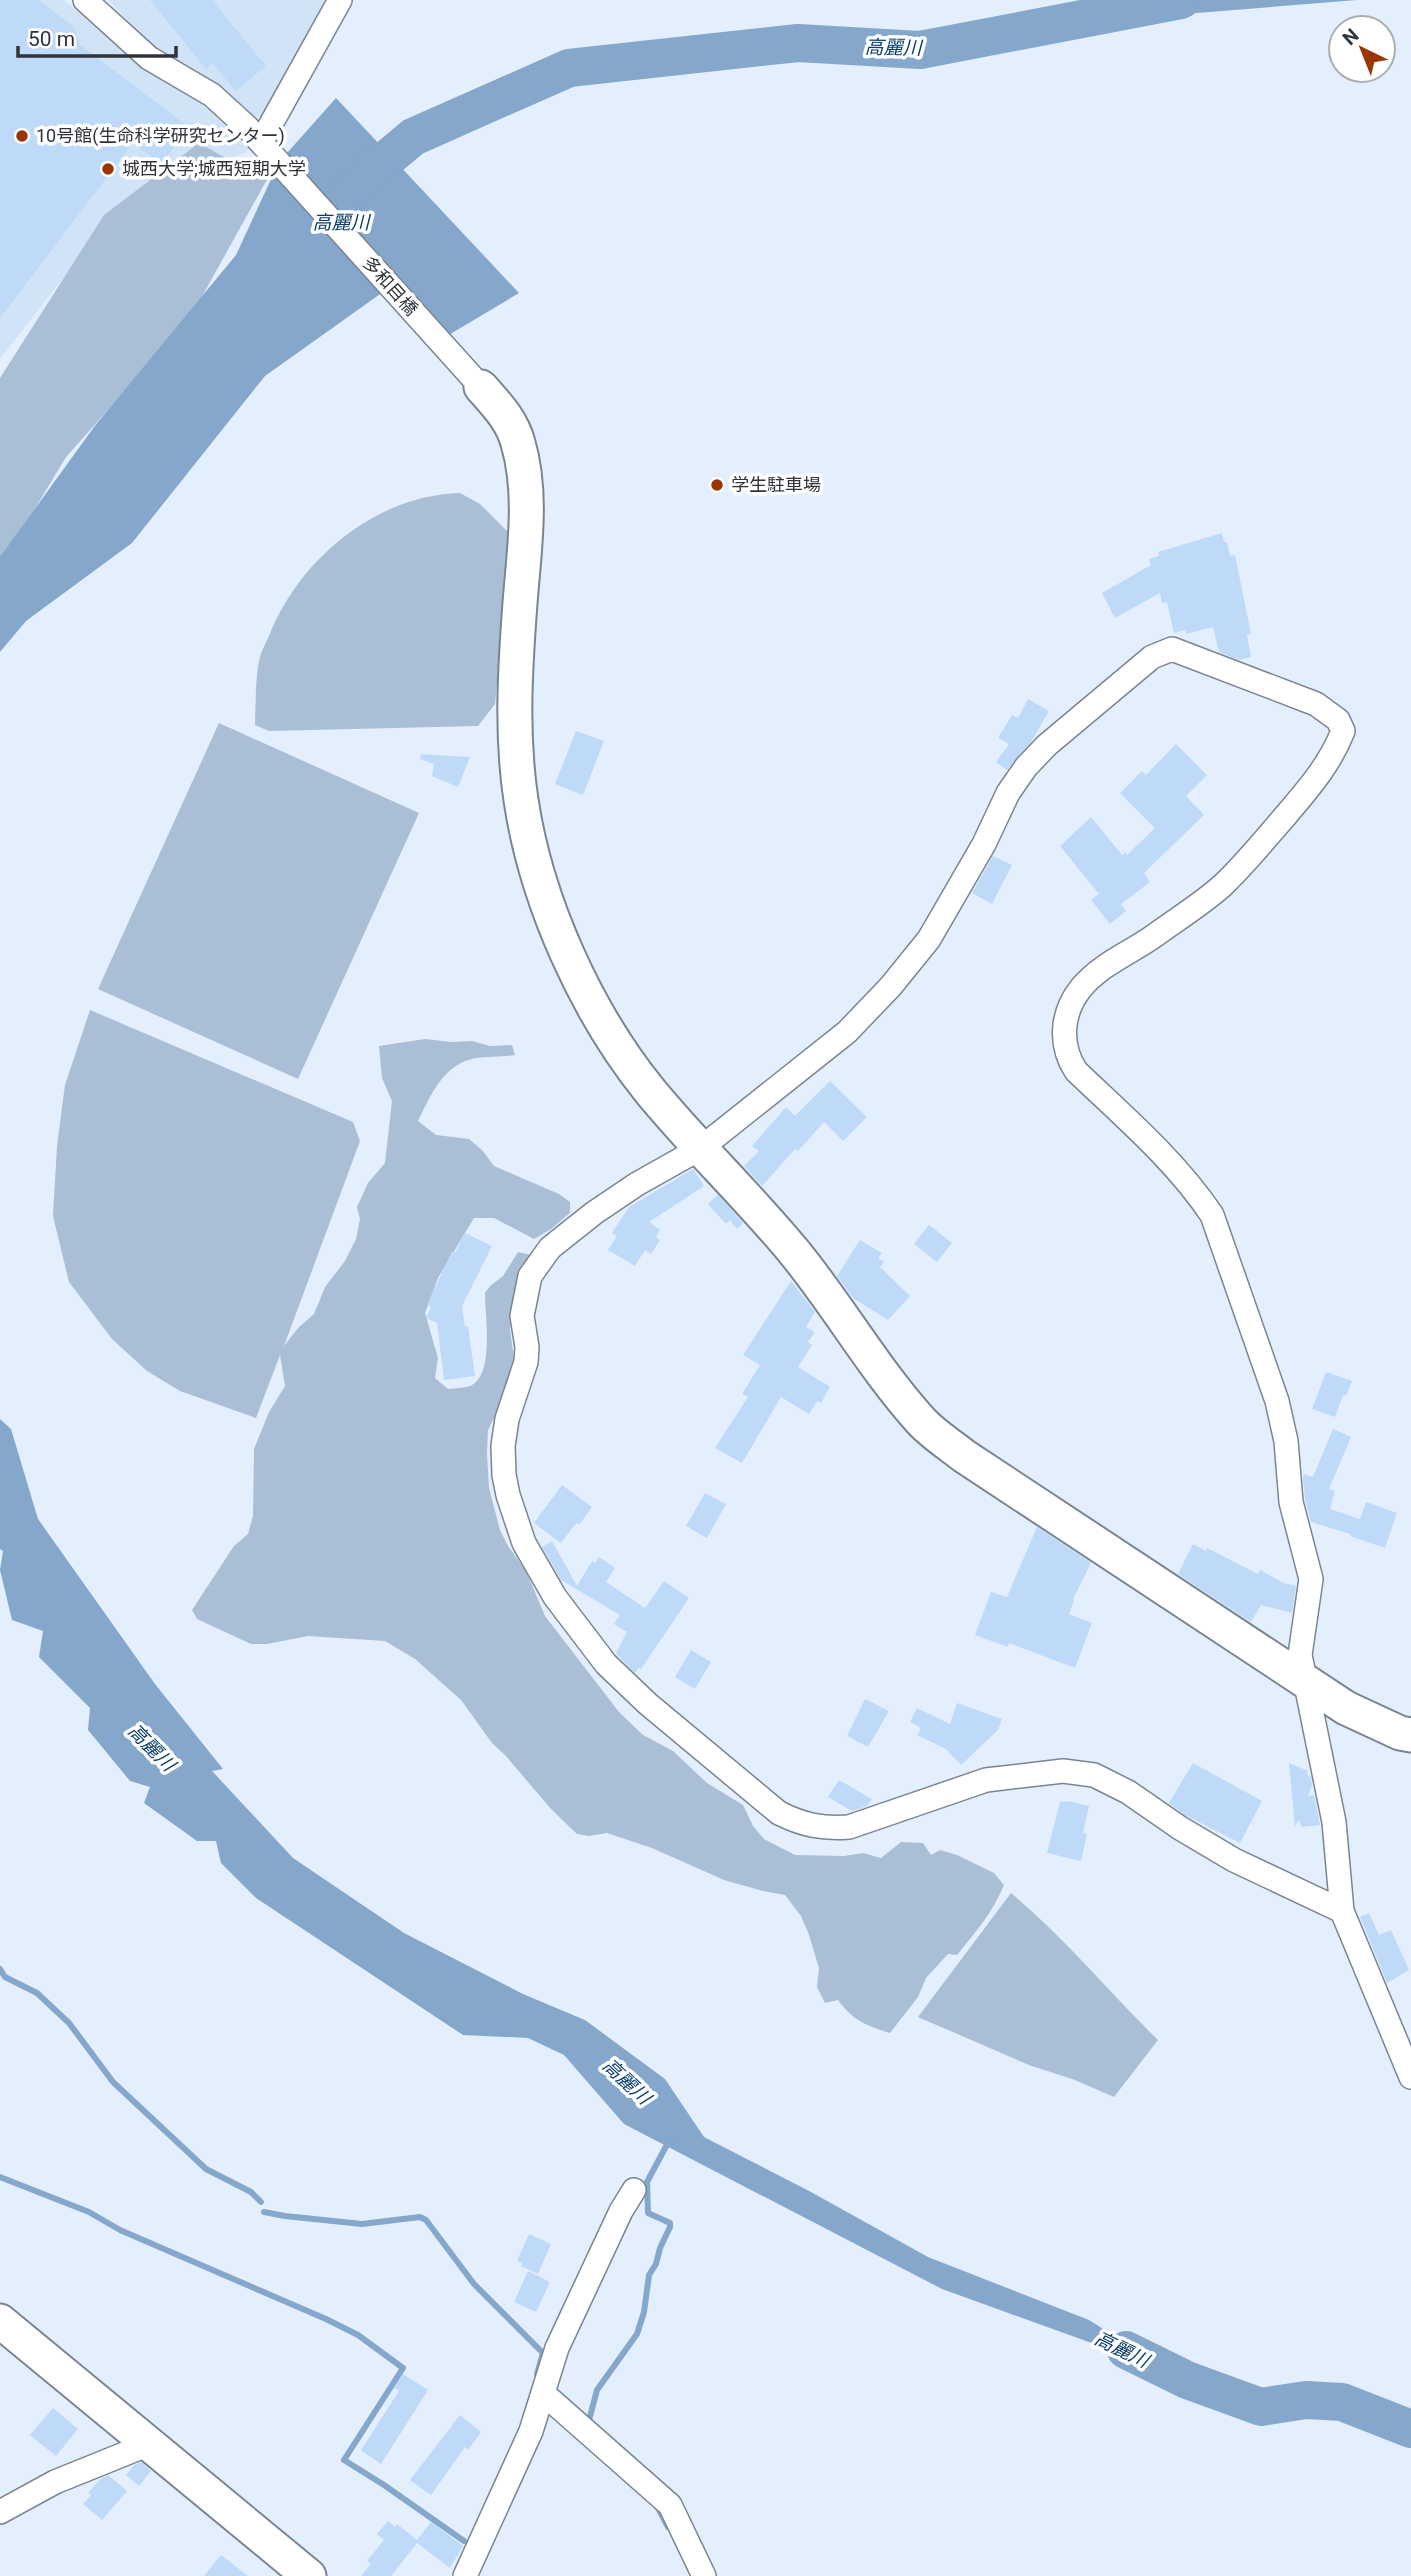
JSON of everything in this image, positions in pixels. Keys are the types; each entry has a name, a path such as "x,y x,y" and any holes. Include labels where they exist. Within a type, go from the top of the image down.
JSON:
{"street":[{"name":"多和目橋","path":"85,0 149,58 212,95 266,148 481,387"},
{"path":"266,148 340,0"},
{"path":"481,387 505,414 518,442 525,480 526,518 513,730 521,801 533,854 553,919 572,963 605,1026 649,1090 796,1254 865,1351 922,1423 964,1456 1346,1707 1400,1733 1411,1735"},
{"path":"1342,1911 1234,1860 1180,1828 1128,1792 1094,1775 1063,1771 986,1780 849,1827 827,1829 804,1825 779,1813 648,1704 606,1664 555,1597 524,1543 504,1475 502,1446 507,1419 526,1362 527,1347 522,1315 530,1276 550,1248 637,1184 701,1148 847,1031 891,986 929,939 984,844 1008,793 1026,767 1047,745 1152,657 1172,649 1316,704 1338,720 1343,731 1322,773 1241,867 1220,887 1151,938 1108,964 1081,988 1069,1010 1063,1040 1068,1059 1076,1071 1161,1152 1195,1190 1212,1215 1277,1401 1286,1441 1290,1502 1311,1579 1300,1655 1335,1822 1342,1911 1411,2077"},
{"path":"465,2576 531,2431 556,2348 621,2211 634,2190"},
{"path":"0,2320 309,2576"},
{"path":"544,2393 670,2505 704,2576"},
{"path":"0,2512 55,2482 149,2444"}],"shaded area":[{"name":"城西大学;城西短期大学","path":"0,0 64,0 133,61 224,119 252,148 88,246 0,359"},
{"path":"108,0 331,0 299,62 291,61 264,115 251,118 156,51"},
{"path":"199,143 238,165 266,159 274,167 190,318 66,457 0,567 0,378 104,215"},
{"path":"460,493 480,504 511,535 495,704 478,726 269,731 255,725 260,657 285,604 302,578 346,535 372,518 400,505 430,496"},
{"path":"219,723 419,813 298,1079 98,989"},
{"path":"90,1010 353,1122 360,1141 284,1346 314,1314 325,1287 345,1261 356,1239 360,1219 357,1207 368,1183 385,1163 392,1101 382,1078 379,1046 425,1039 472,1041 490,1046 512,1045 515,1055 476,1058 455,1067 440,1082 418,1121 436,1135 469,1139 483,1151 494,1166 559,1194 570,1202 570,1213 534,1239 494,1218 474,1218 438,1278 425,1313 438,1358 435,1378 448,1389 470,1386 478,1380 486,1358 485,1293 503,1276 518,1252 531,1255 519,1274 512,1305 510,1330 515,1365 488,1430 487,1454 489,1488 500,1530 526,1571 545,1616 619,1712 643,1735 673,1751 707,1783 743,1805 753,1826 764,1839 795,1855 844,1856 863,1853 881,1858 901,1842 923,1843 931,1855 940,1850 957,1855 994,1873 1004,1885 977,1930 957,1955 948,1954 926,1978 918,1997 890,2033 861,2021 849,2013 838,2000 825,2003 817,1987 819,1968 809,1935 801,1916 785,1895 724,1880 652,1848 607,1833 589,1836 577,1834 492,1743 461,1700 415,1659 385,1641 308,1636 267,1644 251,1644 197,1619 192,1610 234,1546 248,1534 253,1516 254,1449 269,1412 285,1386 280,1355 256,1418 180,1391 147,1371 112,1339 69,1282 53,1216 57,1146 65,1085"},
{"path":"1011,1893 1068,1946 1158,2040 1114,2097 1075,2080 1029,2065 918,2017"}],"water":[{"path":"1085,0 1357,0 1147,17 1028,45 1025,29 1048,10"},
{"name":"高麗川","path":"336,98 519,293 447,336 390,287 265,376 132,543 26,621 0,652 0,557 94,427 236,255 279,162"},
{"name":"高麗川","path":"0,1419 11,1429 38,1519 155,1684 223,1769 212,1771 293,1858 404,1933 523,1994 585,2020 665,2079 704,2137 928,2257 1089,2320 1172,2372 942,2289 624,2124 564,2055 528,2038 463,2035 256,1898 221,1863 216,1841 197,1841 144,1803 150,1787 130,1781 88,1730 90,1708 39,1657 43,1631 12,1620 0,1570 3,1551 0,1549"}],"building":[{"name":"城西大学;城西短期大学","path":"0,0 39,0 75,28 80,45 189,127 161,164 133,143 0,318"},
{"path":"150,0 212,0 266,66 235,91 213,63 206,69"},
{"path":"1222,533 1230,556 1235,555 1251,634 1247,635 1251,657 1239,660 1219,652 1213,627 1186,634 1185,630 1174,633 1167,602 1162,603 1160,593 1115,618 1102,593 1151,565 1149,559 1159,556 1158,552"},
{"path":"1028,699 1049,711 1031,742 1007,770 996,762 1009,744 998,738 1012,715 1018,718"},
{"path":"576,731 604,741 583,795 555,784"},
{"path":"1176,744 1207,775 1186,796 1204,815 1144,873 1150,882 1121,904 1126,911 1110,924 1091,900 1099,894 1060,846 1091,817 1122,855 1125,852 1127,855 1155,828 1120,793 1142,771 1146,775"},
{"path":"421,754 470,757 458,787 432,776 434,764 420,759"},
{"path":"993,856 1012,865 992,904 972,893"},
{"path":"830,1081 867,1117 843,1141 824,1122 762,1186 744,1166 759,1151 752,1146 786,1107 795,1116"},
{"path":"693,1169 704,1186 649,1222 660,1230 656,1237 660,1240 651,1254 645,1250 635,1266 608,1250 617,1236 612,1233 629,1207"},
{"path":"718,1195 743,1223 737,1229 730,1220 726,1224 708,1204"},
{"path":"929,1225 952,1243 937,1262 914,1244"},
{"path":"465,1233 492,1246 462,1306 465,1327 468,1326 475,1376 444,1380 437,1323 426,1318 431,1307 427,1305 452,1251 455,1253"},
{"path":"860,1240 882,1253 878,1258 884,1262 880,1267 910,1296 888,1320 853,1298 837,1276"},
{"path":"791,1281 815,1312 806,1327 815,1332 808,1342 812,1345 798,1367 830,1387 821,1403 817,1401 809,1414 781,1397 742,1463 715,1448 748,1397 742,1394 760,1365 743,1355"},
{"path":"1326,1372 1352,1381 1346,1396 1343,1395 1335,1417 1312,1409"},
{"path":"1333,1429 1351,1437 1329,1489 1335,1491 1330,1509 1360,1519 1366,1502 1397,1513 1385,1548 1311,1522 1303,1477 1304,1474 1313,1477"},
{"path":"562,1485 592,1507 561,1543 534,1523"},
{"path":"705,1493 726,1504 707,1538 686,1526"},
{"path":"1037,1527 1091,1563 1073,1599 1069,1614 1092,1623 1075,1668 1009,1643 1008,1647 975,1635 991,1592 1007,1597"},
{"path":"552,1541 577,1586 592,1561 595,1563 599,1557 615,1568 606,1582 645,1608 664,1581 689,1598 641,1669 635,1673 616,1653 627,1632 614,1624 620,1615 561,1580 542,1547"},
{"path":"1193,1544 1206,1551 1207,1548 1258,1574 1260,1570 1284,1583 1296,1586 1292,1613 1261,1605 1251,1622 1178,1574"},
{"path":"691,1650 711,1662 695,1689 675,1677"},
{"path":"865,1699 889,1711 868,1747 847,1736"},
{"path":"957,1703 1002,1719 998,1730 961,1765 946,1749 917,1735 921,1728 910,1722 917,1708 950,1724"},
{"path":"1193,1763 1262,1801 1240,1843 1185,1815 1169,1803"},
{"path":"1289,1763 1308,1771 1307,1775 1311,1777 1312,1785 1308,1796 1314,1795 1320,1825 1301,1827 1300,1821 1295,1827"},
{"path":"839,1780 872,1799 867,1806 852,1811 828,1797"},
{"path":"1060,1802 1089,1806 1081,1861 1047,1853"},
{"path":"1369,1913 1379,1935 1391,1930 1409,1970 1387,1983 1360,1917"},
{"path":"529,2234 551,2244 538,2274 521,2266 522,2263 517,2261"},
{"path":"528,2271 550,2282 536,2312 514,2302"},
{"path":"403,2374 428,2390 381,2464 361,2450 399,2391 394,2388"},
{"path":"53,2408 78,2429 56,2456 30,2435"},
{"path":"460,2415 481,2432 468,2450 465,2447 431,2495 410,2480"},
{"path":"141,2462 151,2471 139,2486 126,2475 134,2465"},
{"path":"108,2475 127,2491 102,2520 83,2504 91,2495 88,2493"},
{"path":"388,2521 395,2527 397,2524 417,2540 431,2522 463,2546 450,2568 417,2543 391,2576 361,2576 371,2564 367,2561 384,2540 377,2534"},
{"path":"221,2555 248,2576 204,2576"}],"waterway":[{"name":"高麗川","path":"350,190 413,137 569,68 798,43 920,50 1181,0"},
{"path":"0,1969 5,1977 37,1993 69,2023 113,2082 206,2169 251,2192 261,2202"},
{"path":"588,2424 597,2390 637,2334 644,2312 649,2275 670,2227 670,2223 648,2213 647,2182 670,2139"},
{"path":"0,2177 89,2212 120,2230 326,2319 358,2335 403,2368 344,2460 464,2541"},
{"path":"264,2212 362,2224 420,2217 426,2220 474,2284 543,2353 537,2374"},
{"name":"高麗川","path":"1126,2350 1187,2380 1261,2407 1306,2400 1342,2402 1411,2429"},
{"path":"657,2506 668,2527"}],"place":[{"name":"10号館(生命科学研究センター)","path":"22,136"},
{"name":"城西大学;城西短期大学","path":"108,169"},
{"name":"学生駐車場","path":"717,485"}]}
